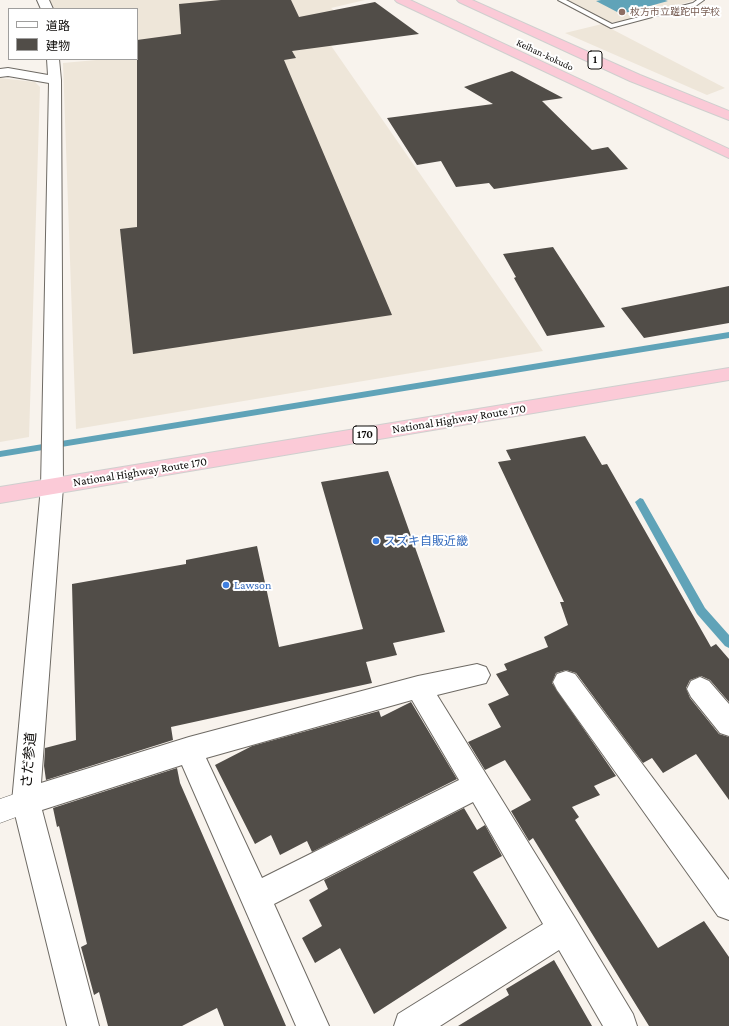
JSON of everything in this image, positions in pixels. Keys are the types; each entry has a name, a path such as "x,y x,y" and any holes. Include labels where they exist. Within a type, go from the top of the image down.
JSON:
{"highway":[{"path":"401,0 729,154"},
{"name":"Keihan-kokudo","path":"428,0 614,87 715,132"},
{"name":"Keihan-kokudo","path":"463,0 635,78 729,116"},
{"name":"National Highway Route 170","path":"0,495 729,374"}],"street":[{"name":"さだ参道","path":"53,60 55,80 52,487 26,802 83,1026"},
{"path":"0,73 8,72 55,80"},
{"path":"0,811 189,750 418,688 477,675"},
{"path":"566,682 729,905"},
{"path":"418,688 478,785 621,1026"},
{"path":"700,689 729,724"},
{"path":"189,750 313,1026"},
{"path":"256,897 478,785"},
{"path":"410,1026 564,929"}],"lane":[{"path":"561,0 611,26 695,4 701,0"}],"shaded area":[{"path":"50,0 365,0 331,8 359,32 138,55 138,8 52,8"},
{"name":"枚方市立蹉跎中学校","path":"563,0 695,0 618,23 609,22"},
{"path":"602,24 725,88 707,95 565,33"},
{"path":"325,37 543,351 76,429 63,63 138,59"},
{"path":"0,78 35,82 40,87 29,437 0,442"}],"water":[{"path":"596,1 668,1 621,14"}],"building":[{"path":"221,0 291,0 299,17 375,2 419,34 292,51 296,58 284,60 392,315 133,354 120,229 137,227 138,40 181,34 179,4"},
{"path":"512,71 563,98 542,101 592,150 608,147 628,169 494,189 489,183 456,187 441,161 417,165 387,118 493,104 464,87"},
{"path":"553,247 605,327 547,336 514,278 516,277 503,254"},
{"path":"729,286 729,323 644,338 621,308"},
{"path":"585,436 602,465 607,464 711,647 716,644 729,659 729,702 710,680 701,676 690,680 686,688 690,698 719,734 729,737 729,800 696,754 663,773 652,758 643,763 576,673 566,670 556,673 552,683 616,776 594,786 600,795 572,807 579,817 575,820 658,948 704,921 729,957 729,1026 649,1026 533,838 529,841 511,811 531,800 505,760 485,770 468,742 501,727 488,704 509,695 496,674 507,670 504,664 548,647 544,637 568,625 560,602 564,602 498,462 511,460 506,450"},
{"path":"388,471 445,632 393,643 397,655 366,662 372,683 171,727 173,740 46,780 44,766 45,748 76,740 72,584 186,564 186,560 257,546 279,647 363,629 321,482"},
{"path":"411,702 457,779 312,852 307,841 280,855 271,835 255,844 215,765 252,746 379,711 381,717"},
{"path":"177,768 180,783 286,1026 224,1026 217,1008 182,1026 108,1026 99,992 94,995 81,947 87,944 59,826 57,827 53,808"},
{"path":"464,808 477,830 485,825 502,856 473,872 507,928 374,1014 340,948 315,963 302,938 322,926 309,900 328,889 324,880"},
{"path":"554,960 592,1026 458,1026 509,995 506,989"}],"waterway":[{"path":"0,454 729,335"},
{"path":"640,502 701,611 729,643"}],"place":[{"name":"枚方市立蹉跎中学校","path":"622,12"},
{"name":"スズキ自販近畿","path":"376,541"},
{"name":"Lawson","path":"226,585"}]}
